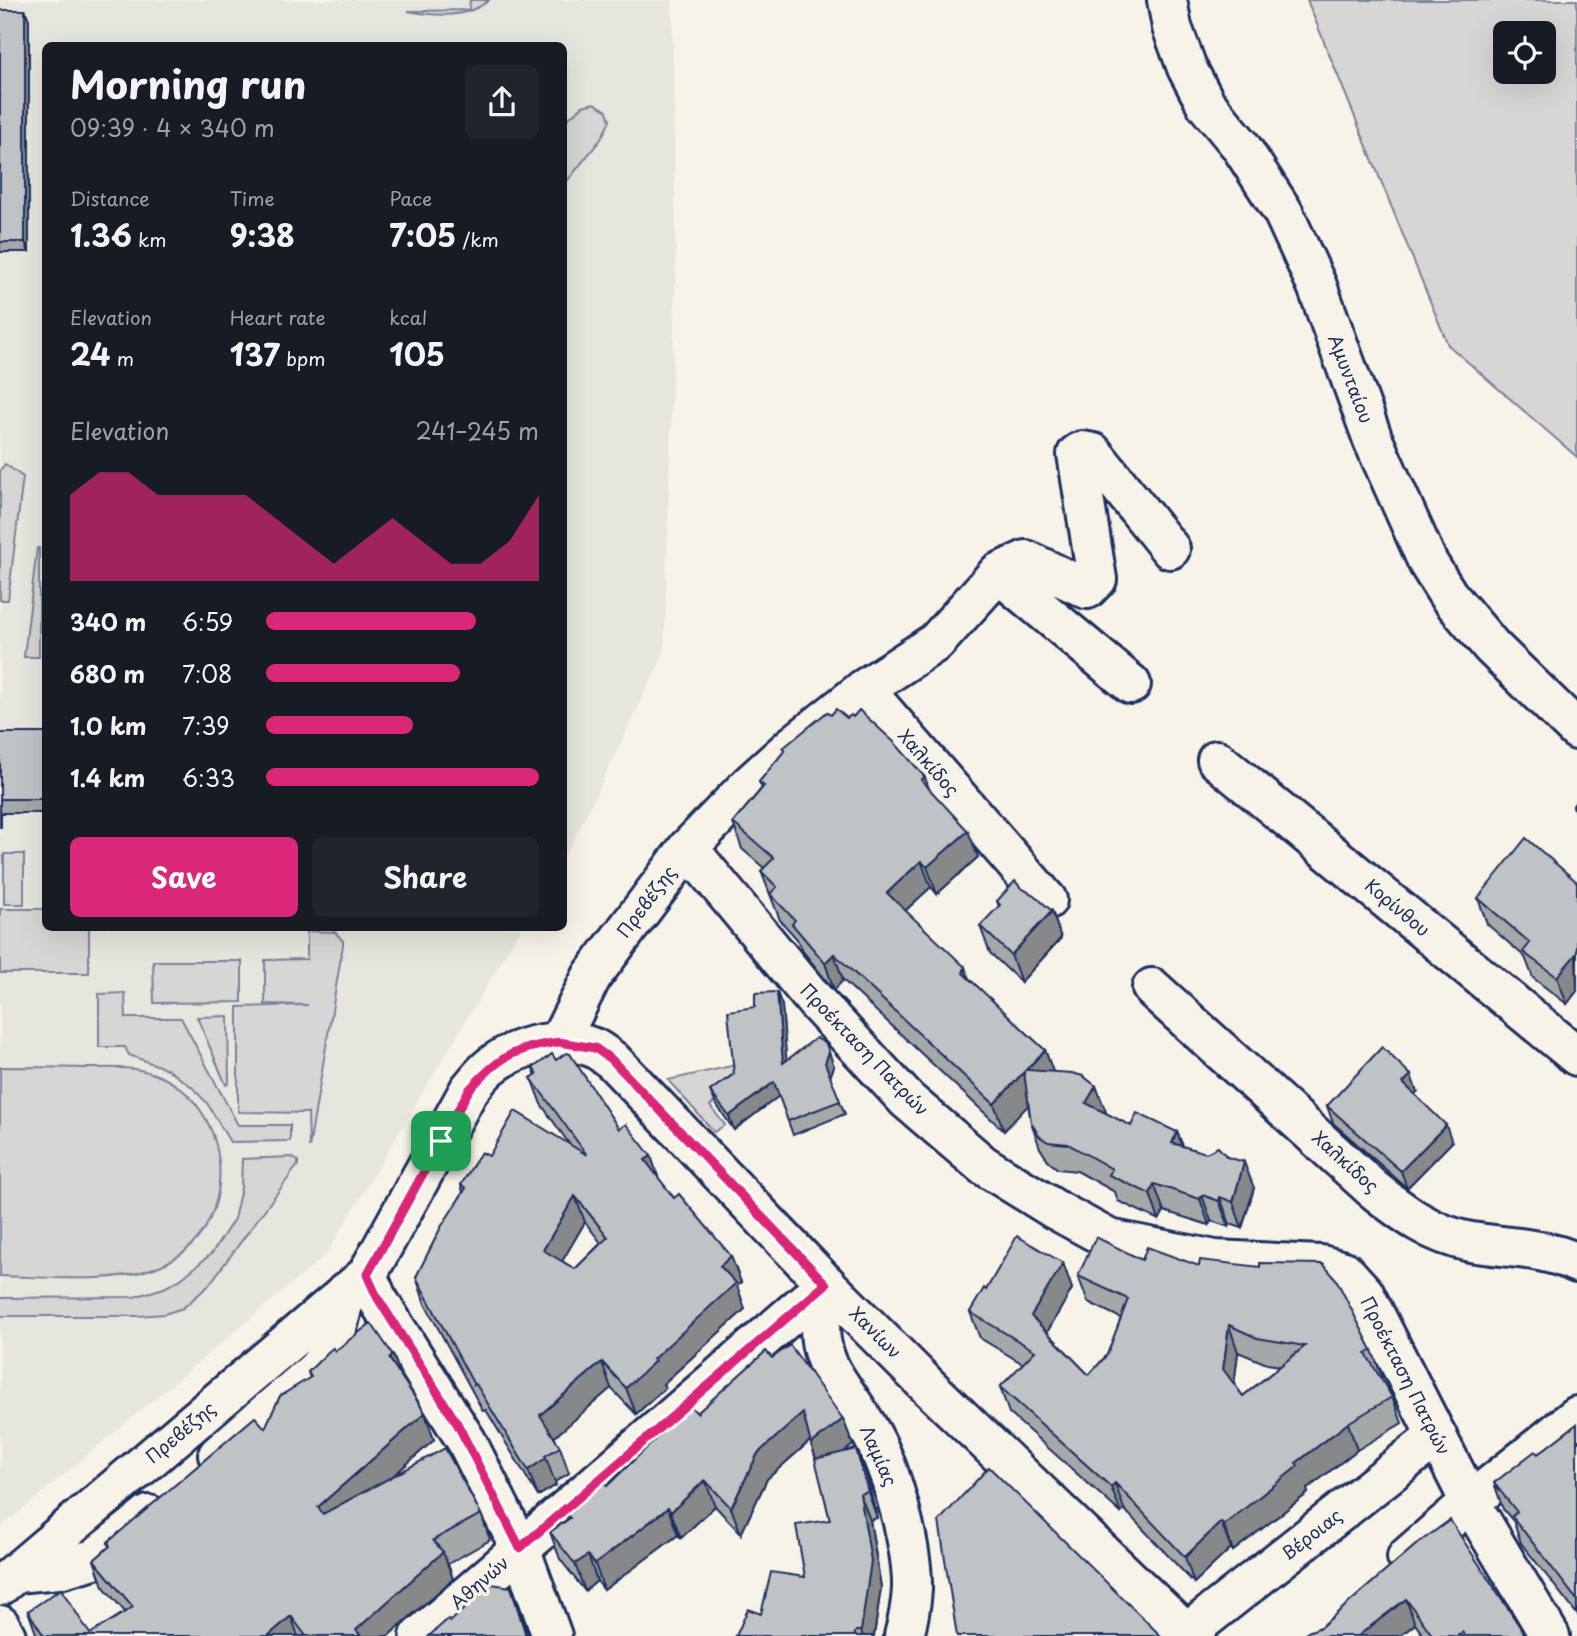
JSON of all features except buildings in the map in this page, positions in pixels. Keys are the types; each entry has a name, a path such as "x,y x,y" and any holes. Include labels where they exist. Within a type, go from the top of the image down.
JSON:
{"street":[{"name":"Αμυνταίου","path":"1167,0 1172,27 1186,68 1206,104 1240,145 1283,212 1317,286 1373,440 1428,563 1448,595 1492,647 1577,730"},
{"path":"1131,684 998,573 1026,560 1087,589 1097,579 1076,461 1077,454 1082,451 1093,453 1170,549"},
{"name":"Πρεβέζης","path":"8,1580 94,1559 317,1369 332,1349 357,1284 469,1090 490,1066 512,1052 559,1042 592,976 688,848 780,756 864,689 936,642 998,573"},
{"name":"Χαλκίδος","path":"864,689 1047,900"},
{"name":"Κορίνθου","path":"1217,760 1577,1056"},
{"name":"Προέκταση Πατρών","path":"688,848 816,1002 907,1100 983,1165 1109,1239 1215,1260 1321,1265 1344,1271 1364,1293 1470,1502 1550,1636"},
{"name":"Χαλκίδος","path":"1152,988 1373,1189 1408,1217 1435,1231 1469,1241 1563,1255 1577,1263"},
{"name":"Χανίων","path":"559,1042 595,1048 612,1060 826,1284 929,1387 1188,1635"},
{"path":"357,1284 377,1297 458,1425 520,1548 552,1636"},
{"name":"Πρεβέζης","path":"8,1580 357,1284"},
{"name":"Αθηνών","path":"420,1636 826,1284"},
{"name":"Λαμίας","path":"826,1284 820,1310 821,1349 828,1367 872,1435 902,1518 912,1587 904,1636"},
{"path":"1377,1583 1470,1502 1577,1416"},
{"name":"Βέροιας","path":"1188,1635 1437,1437"},
{"path":"0,1625 6,1636"}],"shaded area":[{"path":"0,0 672,0 676,264 664,653 567,851 567,42 42,42 42,931 519,931 326,1255 0,1528"},
{"path":"470,0 489,0 471,10 450,15 408,11 469,10"},
{"path":"1307,0 1577,0 1577,457 1448,345"},
{"path":"594,103 607,111 610,121 601,139 567,181 567,119 583,106"},
{"path":"5,464 23,477 8,600 0,600 0,470"},
{"path":"37,548 39,657 24,657"},
{"path":"4,854 24,854 24,904 4,904"},
{"path":"0,909 42,909 42,931 89,931 89,973 0,973"},
{"path":"307,931 335,932 343,941 309,1148 308,1113 238,1112 238,1007 308,1005 265,1004 265,960 307,959"},
{"path":"153,961 242,961 242,1002 154,1003"},
{"path":"125,993 126,1018 181,1018 238,1125 290,1125 290,1141 230,1142 207,1103 192,1087 167,1069 129,1055 125,1047 99,1047 99,994"},
{"path":"228,1016 229,1083 226,1085 197,1017"},
{"path":"736,1065 736,1084 710,1106 725,1125 714,1132 668,1080"},
{"path":"0,1067 146,1071 180,1089 200,1110 213,1136 219,1164 218,1193 209,1221 192,1244 168,1262 129,1274 86,1278 0,1276"},
{"path":"292,1157 298,1161 298,1165 208,1286 183,1308 164,1314 138,1316 0,1316 0,1298 134,1297 164,1288 181,1279 212,1253 234,1219 241,1188 242,1159"}],"route":[{"path":"559,1042 595,1048 612,1060 826,1284 520,1548 458,1425 377,1297 367,1275 441,1141 469,1090 490,1066 512,1052 559,1042"}]}
